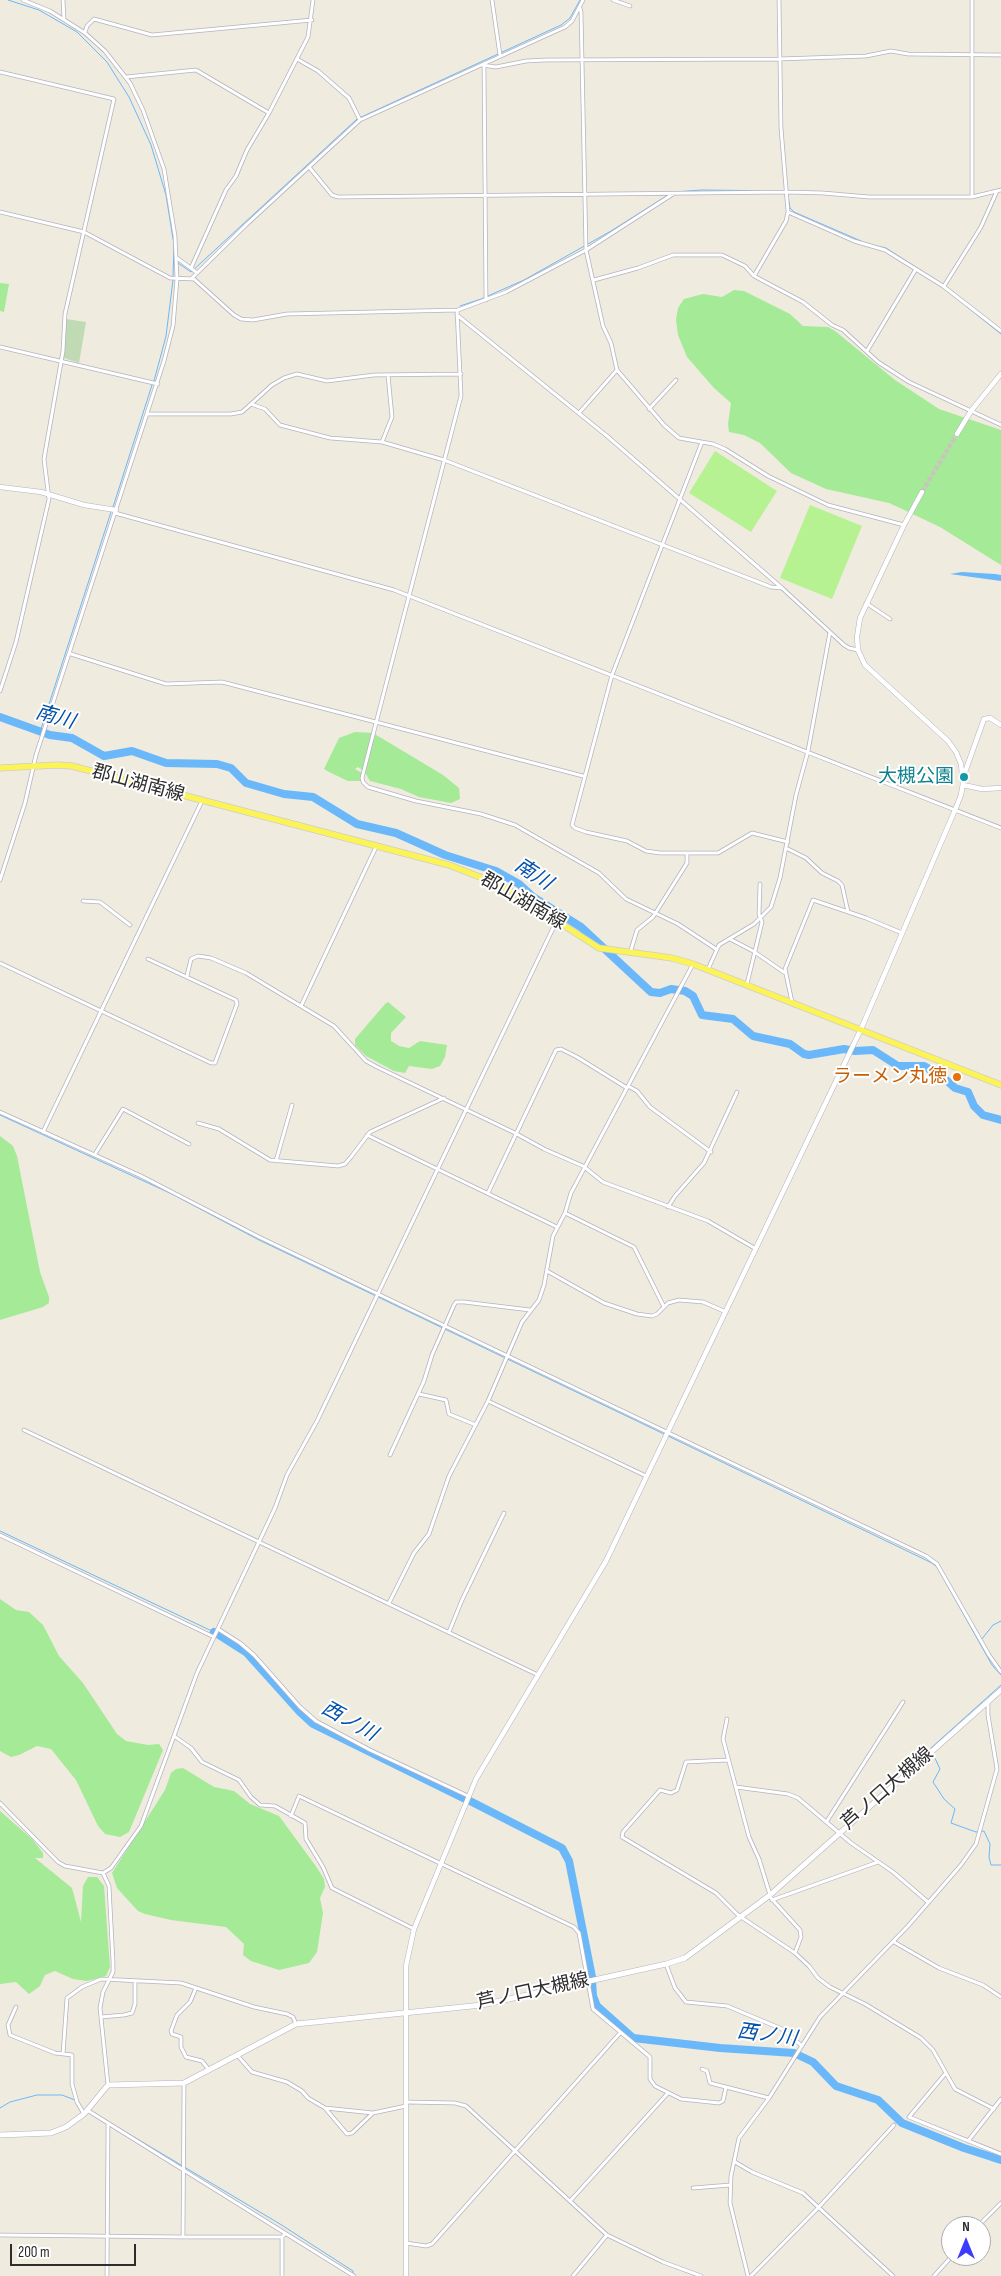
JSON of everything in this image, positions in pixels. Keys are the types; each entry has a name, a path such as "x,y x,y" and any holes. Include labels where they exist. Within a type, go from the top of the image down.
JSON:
{"main road":[{"name":"郡山湖南線","path":"0,768 35,765 72,766 449,865 503,886 599,948 672,958 708,969 1001,1084"},
{"name":"芦ノ口大槻線","path":"108,2085 184,2082 296,2024 482,2004 666,1964 685,1958 771,1897 838,1832 1001,1690"},
{"path":"0,2135 51,2133 66,2127 85,2112 108,2085"}],"street":[{"path":"0,880 25,803 36,754 147,414 173,326 174,279 177,258 164,169 143,110 126,77 105,51 85,33 41,6 23,0"},
{"path":"63,0 64,19"},
{"path":"191,268 226,190 236,176 247,150 269,113 308,37 312,20 313,0"},
{"path":"492,0 500,56"},
{"path":"192,278 196,272 360,120 565,27 572,21 583,0"},
{"path":"613,0 630,6"},
{"path":"754,276 786,221 788,212 781,128 779,0"},
{"path":"972,0 972,197"},
{"path":"580,8 586,250 603,326 611,343 617,370 649,409 675,436 685,440 713,444 738,455 768,476 828,505 904,525"},
{"path":"85,33 87,26 94,19 152,35 312,20"},
{"path":"483,65 496,67 536,60 779,59 866,56 892,51 908,54 1001,55"},
{"path":"297,59 318,71 349,98 360,120"},
{"path":"483,65 486,300"},
{"path":"126,77 198,71 269,113"},
{"path":"0,72 114,99 64,314 61,361 44,459 48,494 16,642 0,690"},
{"path":"309,167 332,194 338,197 824,192 870,198 972,197 999,190"},
{"path":"944,286 981,227 999,190"},
{"path":"0,212 84,232 109,247 174,279 192,278 234,315 246,320 262,320 287,314 457,310 506,292 586,250 673,194"},
{"path":"788,212 854,241 885,250 944,286 1001,331"},
{"path":"594,280 678,255 722,255 745,266 754,276 803,302 832,325 843,330 878,362 908,382 1001,425"},
{"path":"177,258 196,272"},
{"path":"867,351 916,268"},
{"path":"457,310 461,396 362,778 368,787 416,801 480,814 514,825 599,873 626,899 678,924 716,949"},
{"path":"457,315 579,413 679,498 847,647 858,650"},
{"path":"0,347 155,383"},
{"path":"579,413 617,370"},
{"path":"147,414 232,414 242,412 272,385 284,378 297,374 327,381 374,375 461,374"},
{"path":"957,434 971,411 1001,374"},
{"path":"382,442 392,416 388,376"},
{"path":"649,409 676,380"},
{"path":"251,404 264,409 280,425 330,438 382,442 444,460 771,587 782,588"},
{"path":"702,442 612,675 572,825 575,828 627,841 649,852 718,853 752,833 788,842"},
{"path":"0,487 48,494 84,505 115,511 408,595 1001,828"},
{"path":"922,492 866,603 857,627 858,650 865,665 948,741 956,752 961,764 963,785"},
{"path":"866,603 890,619"},
{"path":"708,969 716,949 762,918 769,910 774,899 808,751 830,632"},
{"path":"70,654 166,684 222,682 584,776"},
{"path":"406,2276 406,1966 414,1929 468,1796 606,1561 862,1029 955,810 965,772 984,719 990,718 1001,725"},
{"path":"963,785 982,789 1001,788"},
{"path":"43,1132 202,801"},
{"path":"301,1006 377,846"},
{"path":"786,848 806,858 822,873 842,885 848,912"},
{"path":"630,953 637,930 655,914 687,863 687,853"},
{"path":"746,984 762,918 759,915 760,884"},
{"path":"792,1002 785,973 813,900 902,933"},
{"path":"83,901 100,902 130,925"},
{"path":"0,1803 58,1862 65,1866 103,1873 111,1868 141,1826 195,1679 260,1541 287,1475 317,1421 557,920"},
{"path":"730,939 755,952 785,973"},
{"path":"187,976 192,956 206,957 264,982 334,1026 366,1061 585,1168 603,1182 721,1227 738,1241 756,1249"},
{"path":"0,963 101,1012 211,1063 215,1063 236,1002 232,997 148,959"},
{"path":"390,1603 414,1553 429,1534 449,1476 488,1401 522,1322 539,1300 547,1271 553,1236 565,1213 571,1193 693,964"},
{"path":"488,1193 515,1133 557,1049 577,1057 637,1091 650,1107 711,1152"},
{"path":"668,1207 711,1152 738,1092"},
{"path":"198,1123 219,1130 260,1155 276,1161 342,1165 351,1157 367,1135 444,1098"},
{"path":"276,1161 292,1105"},
{"path":"95,1154 123,1109 189,1144"},
{"path":"0,1112 95,1154 378,1294 932,1559 937,1564 989,1655 1001,1672"},
{"path":"367,1135 557,1227"},
{"path":"565,1213 634,1247 664,1307"},
{"path":"547,1271 617,1309 647,1317 657,1314 673,1300 703,1302 726,1312"},
{"path":"390,1455 419,1394 456,1302 531,1310"},
{"path":"419,1394 446,1400 449,1414 476,1425"},
{"path":"488,1401 646,1476"},
{"path":"24,1430 538,1675"},
{"path":"449,1632 462,1600 504,1513"},
{"path":"0,1535 247,1648 300,1708 316,1721 370,1750 468,1796"},
{"path":"894,2124 818,2208 749,2276 730,2203 730,2185 739,2138 769,2098 820,2018 894,1942 961,1866 976,1844 995,1780 997,1760 988,1715 988,1701"},
{"path":"826,1821 903,1702"},
{"path":"727,1719 723,1739 749,1837 759,1859 771,1897 800,1930 801,1937 795,1953"},
{"path":"174,1736 191,1748 202,1762 239,1780 260,1805 275,1806 305,1824 306,1839 323,1867 332,1888 414,1929"},
{"path":"728,1760 686,1762 677,1790 671,1793 660,1790 621,1836 689,1879 716,1893 742,1917 795,1953 809,1966 818,1978 920,2038 933,2050 945,2074 958,2091 994,2109"},
{"path":"995,1780 1000,1782"},
{"path":"736,1787 794,1795 928,1902"},
{"path":"291,1816 300,1796 576,1928 579,1933 593,2009 650,2057 652,2084 668,2094 687,2100 721,2103 726,2087"},
{"path":"771,1897 878,1862"},
{"path":"103,1873 108,1880 109,1886 113,1962 113,1972 103,1992 101,2017 108,2085"},
{"path":"894,1942 938,1968 986,1986 1001,1997"},
{"path":"666,1964 675,1988 686,2002 727,2006 754,2019 782,2029 802,2046"},
{"path":"63,2054 67,1998 93,1982 109,1978 135,1982 181,1983 260,2009 287,2014 293,2017 296,2024"},
{"path":"101,2017 124,2015 132,2012 135,2004 135,1982"},
{"path":"196,1988 190,2002 177,2014 171,2031 172,2034 181,2037 181,2047 186,2057 202,2061 209,2070"},
{"path":"16,2007 8,2025 10,2035 55,2053 72,2055 72,2084 77,2102 85,2112 183,2170 284,2236 354,2276"},
{"path":"406,2243 426,2246 432,2244 620,2033"},
{"path":"237,2055 252,2072 292,2084 308,2098 325,2108 348,2134 352,2133 373,2113"},
{"path":"702,2069 707,2071 710,2083 769,2098"},
{"path":"945,2074 909,2117 1001,2154"},
{"path":"183,2237 184,2082"},
{"path":"571,2200 668,2094"},
{"path":"968,2141 1001,2099"},
{"path":"325,2108 373,2113 406,2104 464,2105 515,2149 608,2235 664,2262 701,2276"},
{"path":"107,2276 108,2124"},
{"path":"735,2162 759,2175 798,2190 893,2276"},
{"path":"693,2188 730,2185"},
{"path":"988,2216 1001,2203"},
{"path":"0,2235 284,2236"},
{"path":"573,2276 608,2235"},
{"path":"282,2276 284,2236"},
{"path":"934,2276 943,2266"}],"green space":[{"path":"0,283 9,284 4,312 0,311"},
{"path":"734,290 744,291 790,314 803,326 828,327 895,380 939,409 1001,430 1001,565 940,527 889,503 826,489 791,473 760,443 744,435 729,432 728,424 731,403 714,388 687,357 678,335 676,320 678,308 684,299 703,294 722,297"},
{"path":"66,319 86,322 79,363 64,358"},
{"path":"715,451 777,491 751,532 689,493"},
{"path":"810,505 862,526 832,599 780,578"},
{"path":"355,732 373,733 443,775 459,788 460,799 451,803 419,797 401,789 370,781 364,771 358,767 355,769 362,773 361,781 348,781 324,769 339,738"},
{"path":"388,1002 406,1017 391,1033 391,1041 399,1046 409,1048 420,1041 447,1045 445,1057 440,1066 432,1069 409,1066 405,1073 394,1071 366,1056 355,1045 355,1039"},
{"path":"0,1136 13,1146 17,1156 40,1272 49,1297 49,1303 43,1307 0,1320"},
{"path":"0,1599 16,1610 29,1612 43,1625 59,1656 83,1683 117,1734 126,1741 148,1745 159,1744 163,1750 129,1832 120,1837 105,1834 98,1826 76,1780 51,1749 37,1746 11,1757 0,1751"},
{"path":"183,1768 214,1787 234,1791 250,1804 279,1816 315,1865 324,1879 325,1887 320,1898 323,1913 317,1952 309,1963 279,1970 251,1961 243,1955 244,1944 226,1927 171,1920 145,1914 138,1911 117,1888 112,1873 165,1790 171,1773 176,1769"},
{"path":"0,1811 32,1839 43,1853 43,1858 35,1858 72,1888 81,1922 83,1886 88,1877 97,1877 104,1886 110,1967 106,1976 87,1981 73,1979 55,1971 45,1975 40,1986 29,1994 16,1982 0,1984"}],"water":[{"path":"962,572 1001,575 1001,581 950,574"}],"waterway":[{"path":"8,0 39,10 77,32 107,62 129,97 151,145 166,195 174,245 173,276"},
{"path":"178,263 191,272 357,119 561,25 570,18 580,0"},
{"path":"674,192 702,190 782,191"},
{"path":"460,306 524,280 611,231 668,195"},
{"path":"788,196 790,208 794,212 861,241"},
{"path":"872,245 886,248 942,284"},
{"path":"154,381 166,336 173,280"},
{"path":"966,306 1001,334"},
{"path":"113,507 152,385"},
{"path":"40,732 111,512"},
{"name":"南川","path":"0,717 50,735 72,738 104,756 132,751 166,763 217,764 231,768 246,783 284,794 313,797 357,824 396,833 445,855 496,871 519,884 533,897 581,927 651,992 660,993 671,989 685,991 693,996 702,1015 733,1019 753,1036 790,1044 804,1054 809,1055 844,1049 855,1051 873,1050 898,1066 924,1066 944,1078 955,1088 968,1092 974,1106 983,1115 1001,1120"},
{"path":"0,1115 172,1194 259,1240 664,1434"},
{"path":"668,1436 932,1563 937,1567 992,1665 1001,1675"},
{"path":"0,1531 214,1632"},
{"path":"981,1640 993,1625 1001,1621"},
{"name":"西ノ川","path":"214,1632 247,1653 313,1724 463,1798"},
{"path":"931,1748 1001,1685"},
{"path":"933,1754 940,1769 933,1782 944,1799 955,1809 951,1823 976,1832 984,1831 990,1844 989,1857 991,1865 1001,1865"},
{"name":"西ノ川","path":"470,1801 562,1848 569,1861 592,1977"},
{"name":"西ノ川","path":"592,1982 593,1996 597,2006 633,2038 720,2048 794,2053 813,2062 836,2086 878,2100 902,2123 964,2148 1001,2160"},
{"path":"0,2108 10,2102 37,2095 62,2095 75,2100"},
{"path":"92,2112 280,2224 353,2271 353,2275"}],"tunnel":[{"path":"922,492 957,434"}],"place":[{"name":"大槻公園","path":"964,777"},
{"name":"ラーメン丸徳","path":"957,1077"}]}
